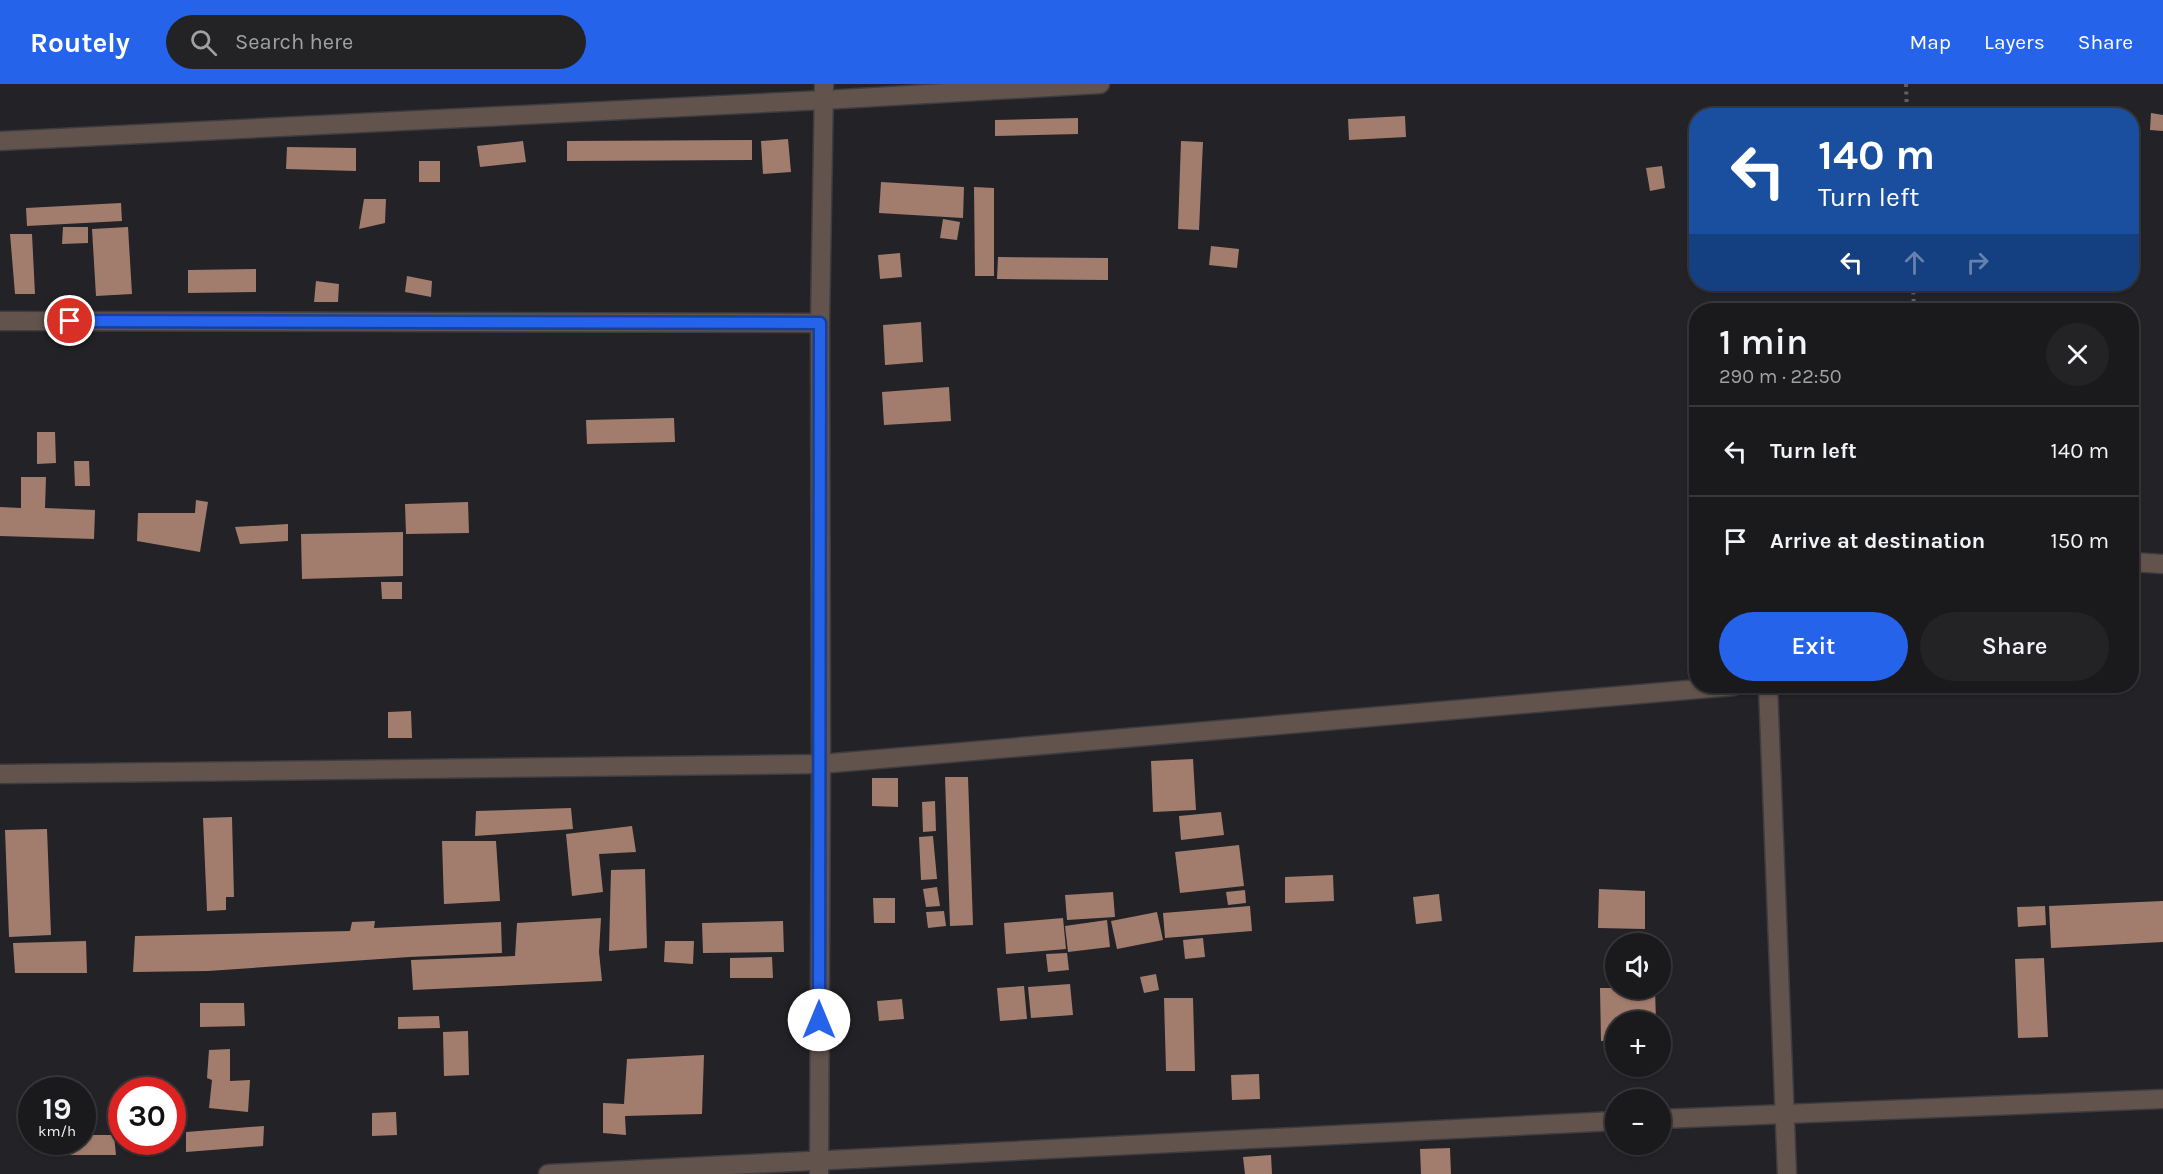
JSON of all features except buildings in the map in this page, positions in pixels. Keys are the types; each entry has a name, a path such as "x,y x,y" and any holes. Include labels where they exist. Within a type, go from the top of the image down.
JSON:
{"street":[{"path":"0,141 824,92 1100,84"},
{"path":"819,1167 820,323 824,92"},
{"path":"0,321 820,323"},
{"path":"2139,562 2163,564"},
{"path":"0,774 821,764 1689,690"},
{"path":"1768,693 1787,1174"},
{"path":"1671,1118 2163,1099"},
{"path":"548,1174 819,1167 1605,1122"}],"path":[{"path":"1906,84 1907,108"}],"route":[{"path":"70,321 820,323 819,1020"}]}
